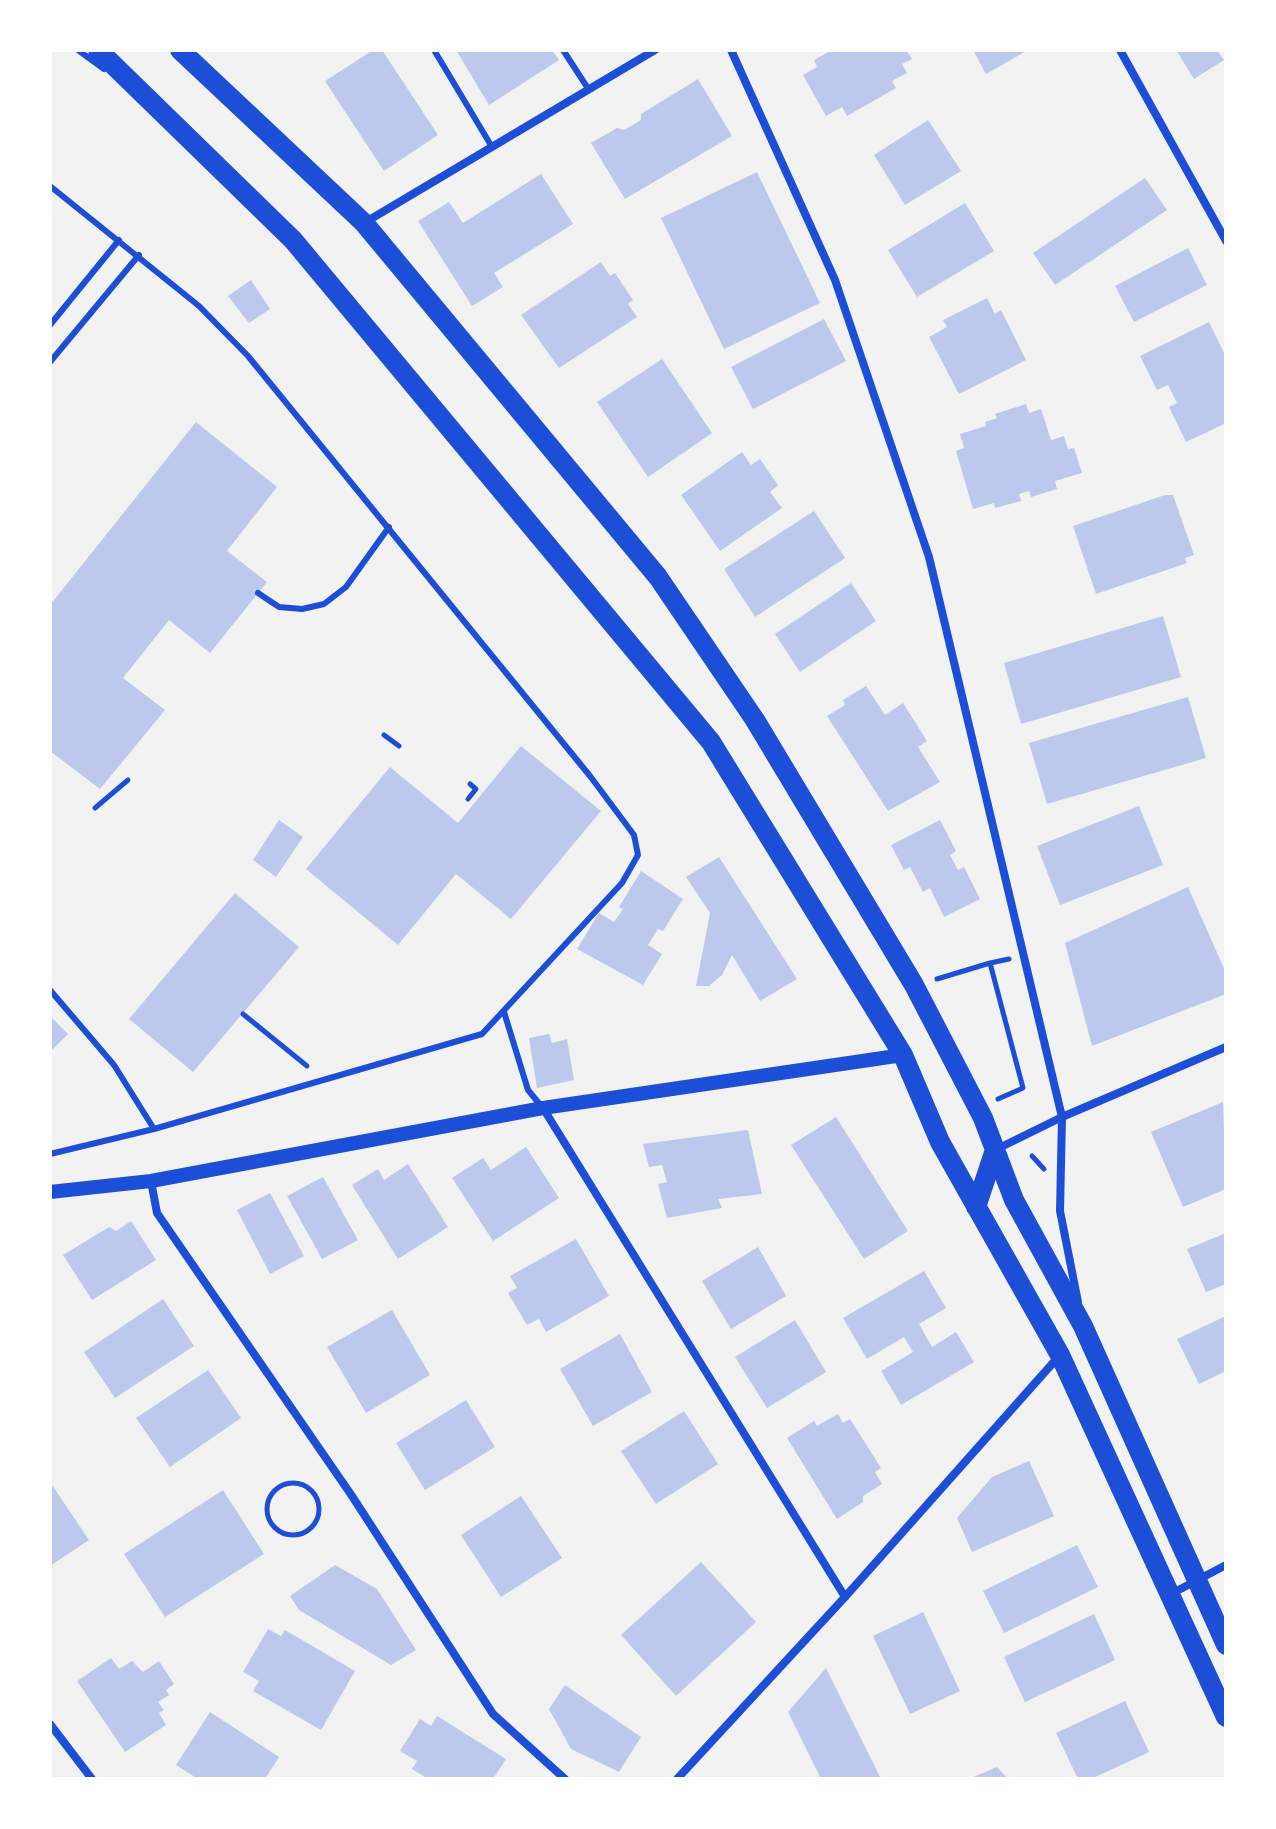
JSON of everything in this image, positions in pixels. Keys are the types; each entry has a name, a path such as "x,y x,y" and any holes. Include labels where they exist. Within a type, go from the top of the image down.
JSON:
{"main road":[{"path":"98,50 293,240 711,742 903,1055 940,1142 1060,1355 1226,1717"},
{"path":"180,50 364,223 658,577 755,720 914,985 983,1118 1014,1200 1083,1326 1226,1645"},
{"path":"976,1207 995,1150"}],"street":[{"path":"364,223 655,50"},
{"path":"732,50 835,280 929,557 1062,1117 1060,1211 1083,1326"},
{"path":"1120,50 1226,241"},
{"path":"995,1150 1062,1117 1226,1047"},
{"path":"50,1192 151,1181 543,1108 903,1055"},
{"path":"543,1108 845,1597"},
{"path":"151,1181 157,1213 352,1496 485,1703 565,1779"},
{"path":"677,1779 845,1597 1060,1355"},
{"path":"1171,1594 1226,1565"},
{"path":"50,1724 92,1779"}],"lane":[{"path":"78,50 147,99"},
{"path":"434,50 492,147"},
{"path":"563,50 589,90"},
{"path":"50,186 199,306 248,356 389,527 634,835 638,855 633,869 482,1034 154,1129 50,1154"},
{"path":"50,325 119,240"},
{"path":"50,362 139,255"},
{"path":"258,593 279,607 302,609 324,604 346,587 389,527"},
{"path":"50,990 114,1065 154,1129"},
{"path":"504,1012 528,1090 543,1108"}],"path":[{"path":"384,735 399,746"},
{"path":"95,808 128,780"},
{"path":"468,799 476,789 470,784"},
{"path":"944,991 937,978 990,963 1023,1088 999,1097"},
{"path":"243,1014 317,1074"},
{"path":"1032,1156 1039,1168 1048,1171"},
{"path":"291,1483 305,1485 315,1495 319,1508 316,1522 307,1532 293,1536 280,1532 270,1523 266,1510 269,1497 278,1487 291,1483"}],"building":[{"path":"373,50 382,50 438,135 384,171 325,81"},
{"path":"456,50 552,50 559,60 489,105"},
{"path":"832,50 906,50 912,59 902,64 907,73 892,81 896,88 847,116 842,107 826,116 803,75 817,67 814,60"},
{"path":"973,50 1028,50 986,74"},
{"path":"1176,50 1217,50 1224,60 1194,79"},
{"path":"698,79 732,136 625,199 591,143 617,128 624,130 641,120 641,114"},
{"path":"928,120 961,171 905,205 874,155"},
{"path":"757,172 820,303 724,349 661,218"},
{"path":"541,174 573,224 494,273 503,287 472,306 418,221 449,202 463,223"},
{"path":"1145,178 1167,210 1055,285 1033,253"},
{"path":"965,203 994,251 917,297 888,250"},
{"path":"1188,248 1207,285 1134,322 1115,286"},
{"path":"601,262 610,276 615,273 633,300 628,304 637,317 559,368 521,315"},
{"path":"251,280 270,309 249,323 228,296"},
{"path":"987,298 995,314 1001,310 1026,360 959,394 929,337 947,327 943,320"},
{"path":"824,319 846,361 753,409 731,367"},
{"path":"1209,322 1226,357 1226,423 1186,442 1169,407 1177,403 1168,385 1157,390 1140,356"},
{"path":"662,359 712,433 648,477 597,402"},
{"path":"1026,404 1029,413 1041,409 1051,440 1064,436 1068,449 1074,448 1082,473 1055,481 1057,489 1031,497 1029,491 1019,494 1021,501 995,508 994,503 973,509 956,451 964,448 960,434 986,426 985,422 997,418 995,414"},
{"path":"196,422 277,487 227,551 267,582 210,653 169,620 123,678 165,710 100,789 50,751 50,605"},
{"path":"742,452 751,465 760,459 778,485 770,492 782,508 720,551 681,495"},
{"path":"1173,495 1194,555 1185,558 1187,563 1096,594 1073,526"},
{"path":"814,511 845,558 755,617 724,569"},
{"path":"851,583 876,621 800,672 775,634"},
{"path":"1163,616 1181,677 1021,724 1004,663"},
{"path":"866,686 885,715 903,703 927,741 918,747 940,782 888,811 827,716 845,705 843,700"},
{"path":"1188,697 1206,758 1047,804 1029,743"},
{"path":"521,746 601,811 511,919 456,874 398,945 306,869 390,767 458,823"},
{"path":"1139,806 1163,865 1060,905 1037,846"},
{"path":"279,820 303,837 276,877 253,860"},
{"path":"940,820 956,851 950,855 958,870 964,867 980,899 944,917 930,888 923,892 910,867 904,870 891,845"},
{"path":"719,857 797,979 760,1001 732,955 722,975 709,986 696,986 710,913 686,877"},
{"path":"641,871 683,899 663,931 658,929 648,945 662,954 643,985 577,949 599,913 614,922 623,909 619,907"},
{"path":"1188,887 1226,973 1226,994 1092,1046 1065,943"},
{"path":"235,893 299,947 193,1072 129,1019"},
{"path":"50,1016 68,1034 50,1052"},
{"path":"549,1034 552,1043 567,1039 574,1080 537,1088 529,1038"},
{"path":"1223,1102 1226,1189 1183,1207 1151,1132"},
{"path":"836,1117 908,1231 864,1259 791,1145"},
{"path":"748,1130 762,1194 718,1199 722,1208 667,1218 658,1184 667,1182 662,1165 649,1167 643,1144"},
{"path":"526,1147 559,1198 493,1241 452,1178 483,1158 491,1170"},
{"path":"408,1164 448,1227 398,1259 352,1185 378,1169 384,1180"},
{"path":"323,1177 358,1240 322,1259 287,1196"},
{"path":"270,1193 304,1256 270,1274 237,1210"},
{"path":"131,1221 156,1260 92,1300 63,1255 109,1227 116,1231"},
{"path":"1226,1233 1226,1284 1206,1292 1187,1249"},
{"path":"576,1239 609,1296 546,1332 539,1319 527,1325 508,1293 517,1288 510,1276"},
{"path":"758,1247 786,1296 731,1329 702,1281"},
{"path":"924,1271 946,1308 919,1324 932,1347 956,1332 974,1362 901,1405 881,1371 913,1352 904,1337 867,1359 843,1318"},
{"path":"163,1299 194,1346 115,1398 84,1352"},
{"path":"392,1310 430,1375 366,1413 327,1347"},
{"path":"1226,1316 1226,1371 1199,1384 1177,1339"},
{"path":"795,1320 826,1372 767,1408 735,1357"},
{"path":"620,1334 652,1392 593,1426 560,1369"},
{"path":"208,1370 241,1418 170,1467 136,1418"},
{"path":"466,1400 495,1447 425,1490 396,1443"},
{"path":"684,1411 718,1464 656,1504 621,1451"},
{"path":"838,1414 843,1423 850,1419 881,1468 875,1472 882,1484 863,1496 863,1502 837,1519 787,1438 814,1421 817,1426"},
{"path":"1029,1461 1054,1516 972,1552 957,1518 992,1477"},
{"path":"50,1482 89,1540 50,1566"},
{"path":"223,1490 264,1554 165,1617 124,1554"},
{"path":"521,1496 562,1558 501,1597 461,1535"},
{"path":"1077,1545 1098,1587 1004,1633 983,1591"},
{"path":"701,1562 756,1622 676,1696 621,1635"},
{"path":"335,1565 377,1589 416,1650 391,1665 299,1610 290,1596"},
{"path":"923,1612 960,1691 910,1714 873,1636"},
{"path":"1094,1614 1115,1660 1025,1702 1004,1657"},
{"path":"268,1629 281,1636 285,1630 355,1671 321,1730 253,1691 259,1681 243,1672"},
{"path":"111,1658 119,1669 132,1661 143,1672 159,1661 174,1684 166,1690 169,1695 158,1702 164,1710 159,1713 166,1725 125,1752 77,1681"},
{"path":"826,1668 881,1779 821,1779 788,1712"},
{"path":"565,1685 641,1737 619,1772 571,1749 549,1709"},
{"path":"1125,1701 1149,1752 1091,1779 1078,1779 1056,1733"},
{"path":"210,1712 279,1757 265,1779 198,1779 176,1765"},
{"path":"437,1716 506,1759 493,1779 428,1779 412,1769 417,1761 400,1751 420,1719 431,1726"},
{"path":"997,1767 1008,1779 969,1779"}]}
